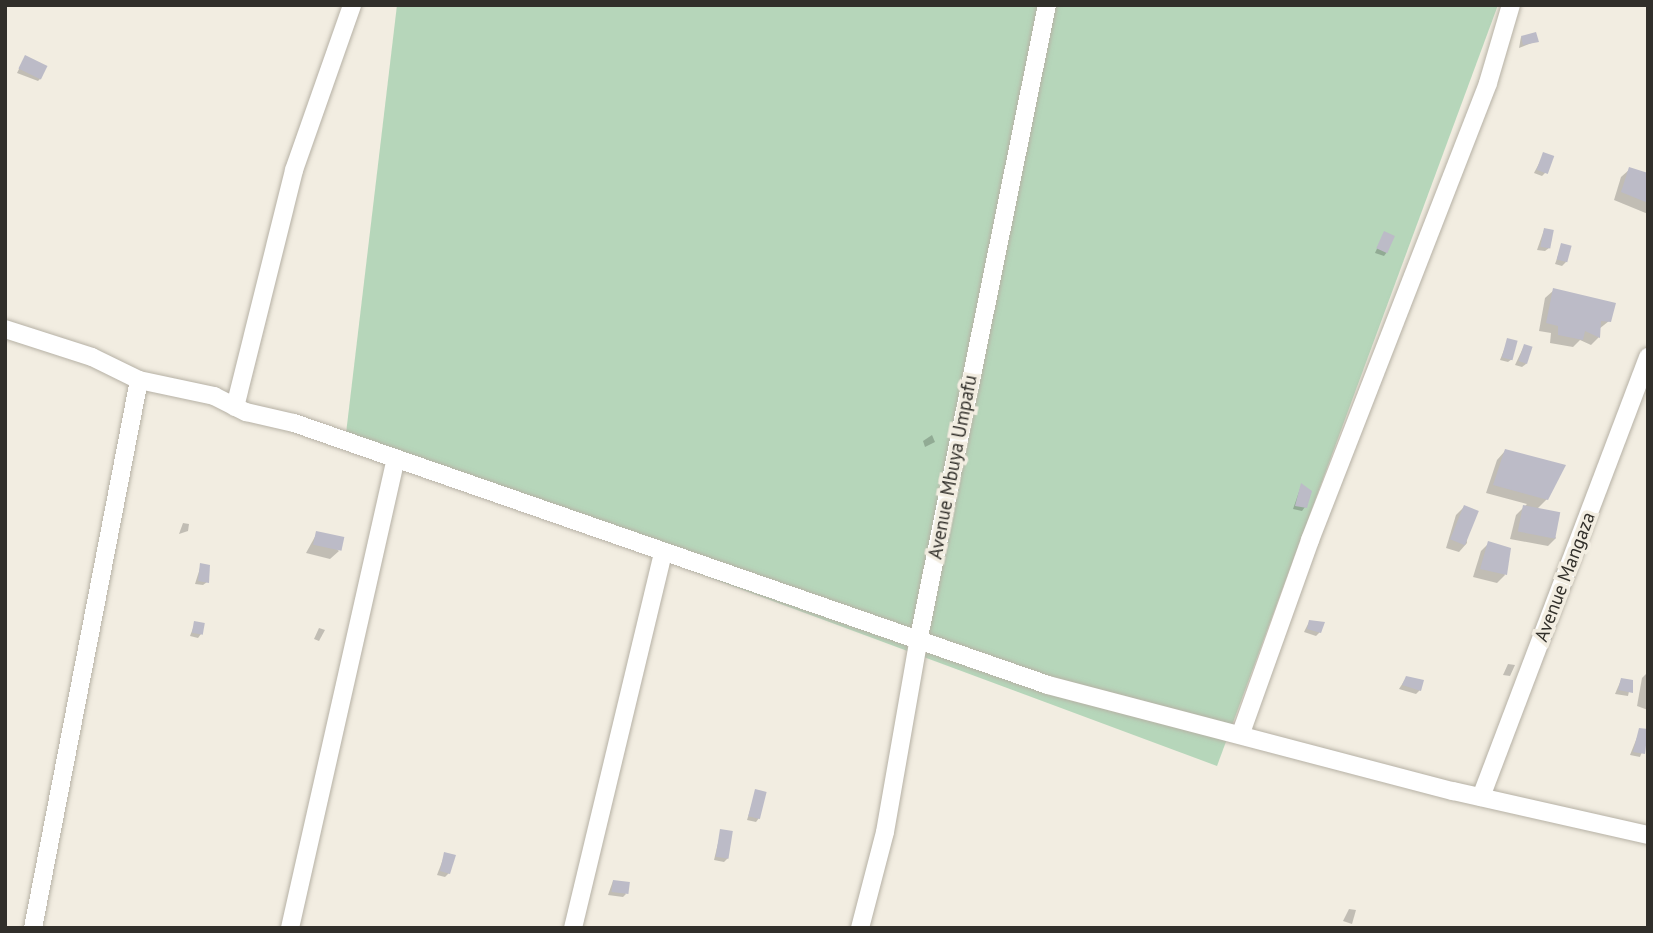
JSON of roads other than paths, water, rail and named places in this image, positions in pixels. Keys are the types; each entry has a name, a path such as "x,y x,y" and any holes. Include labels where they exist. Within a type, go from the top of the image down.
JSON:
{"street":[{"path":"235,407 294,170 352,5"},
{"name":"Avenue Mbuya Umpafu","path":"860,928 885,832 919,637 1047,5"},
{"path":"1241,733 1301,565 1488,83 1511,5"},
{"path":"5,329 92,357 139,380 214,396 235,407 294,423 395,461 848,618 919,637 1048,685 1481,797 1648,835"},
{"name":"Avenue Mangaza","path":"1481,797 1648,357"},
{"path":"33,928 139,380"},
{"path":"290,928 395,461"},
{"path":"573,928 663,552"}]}
